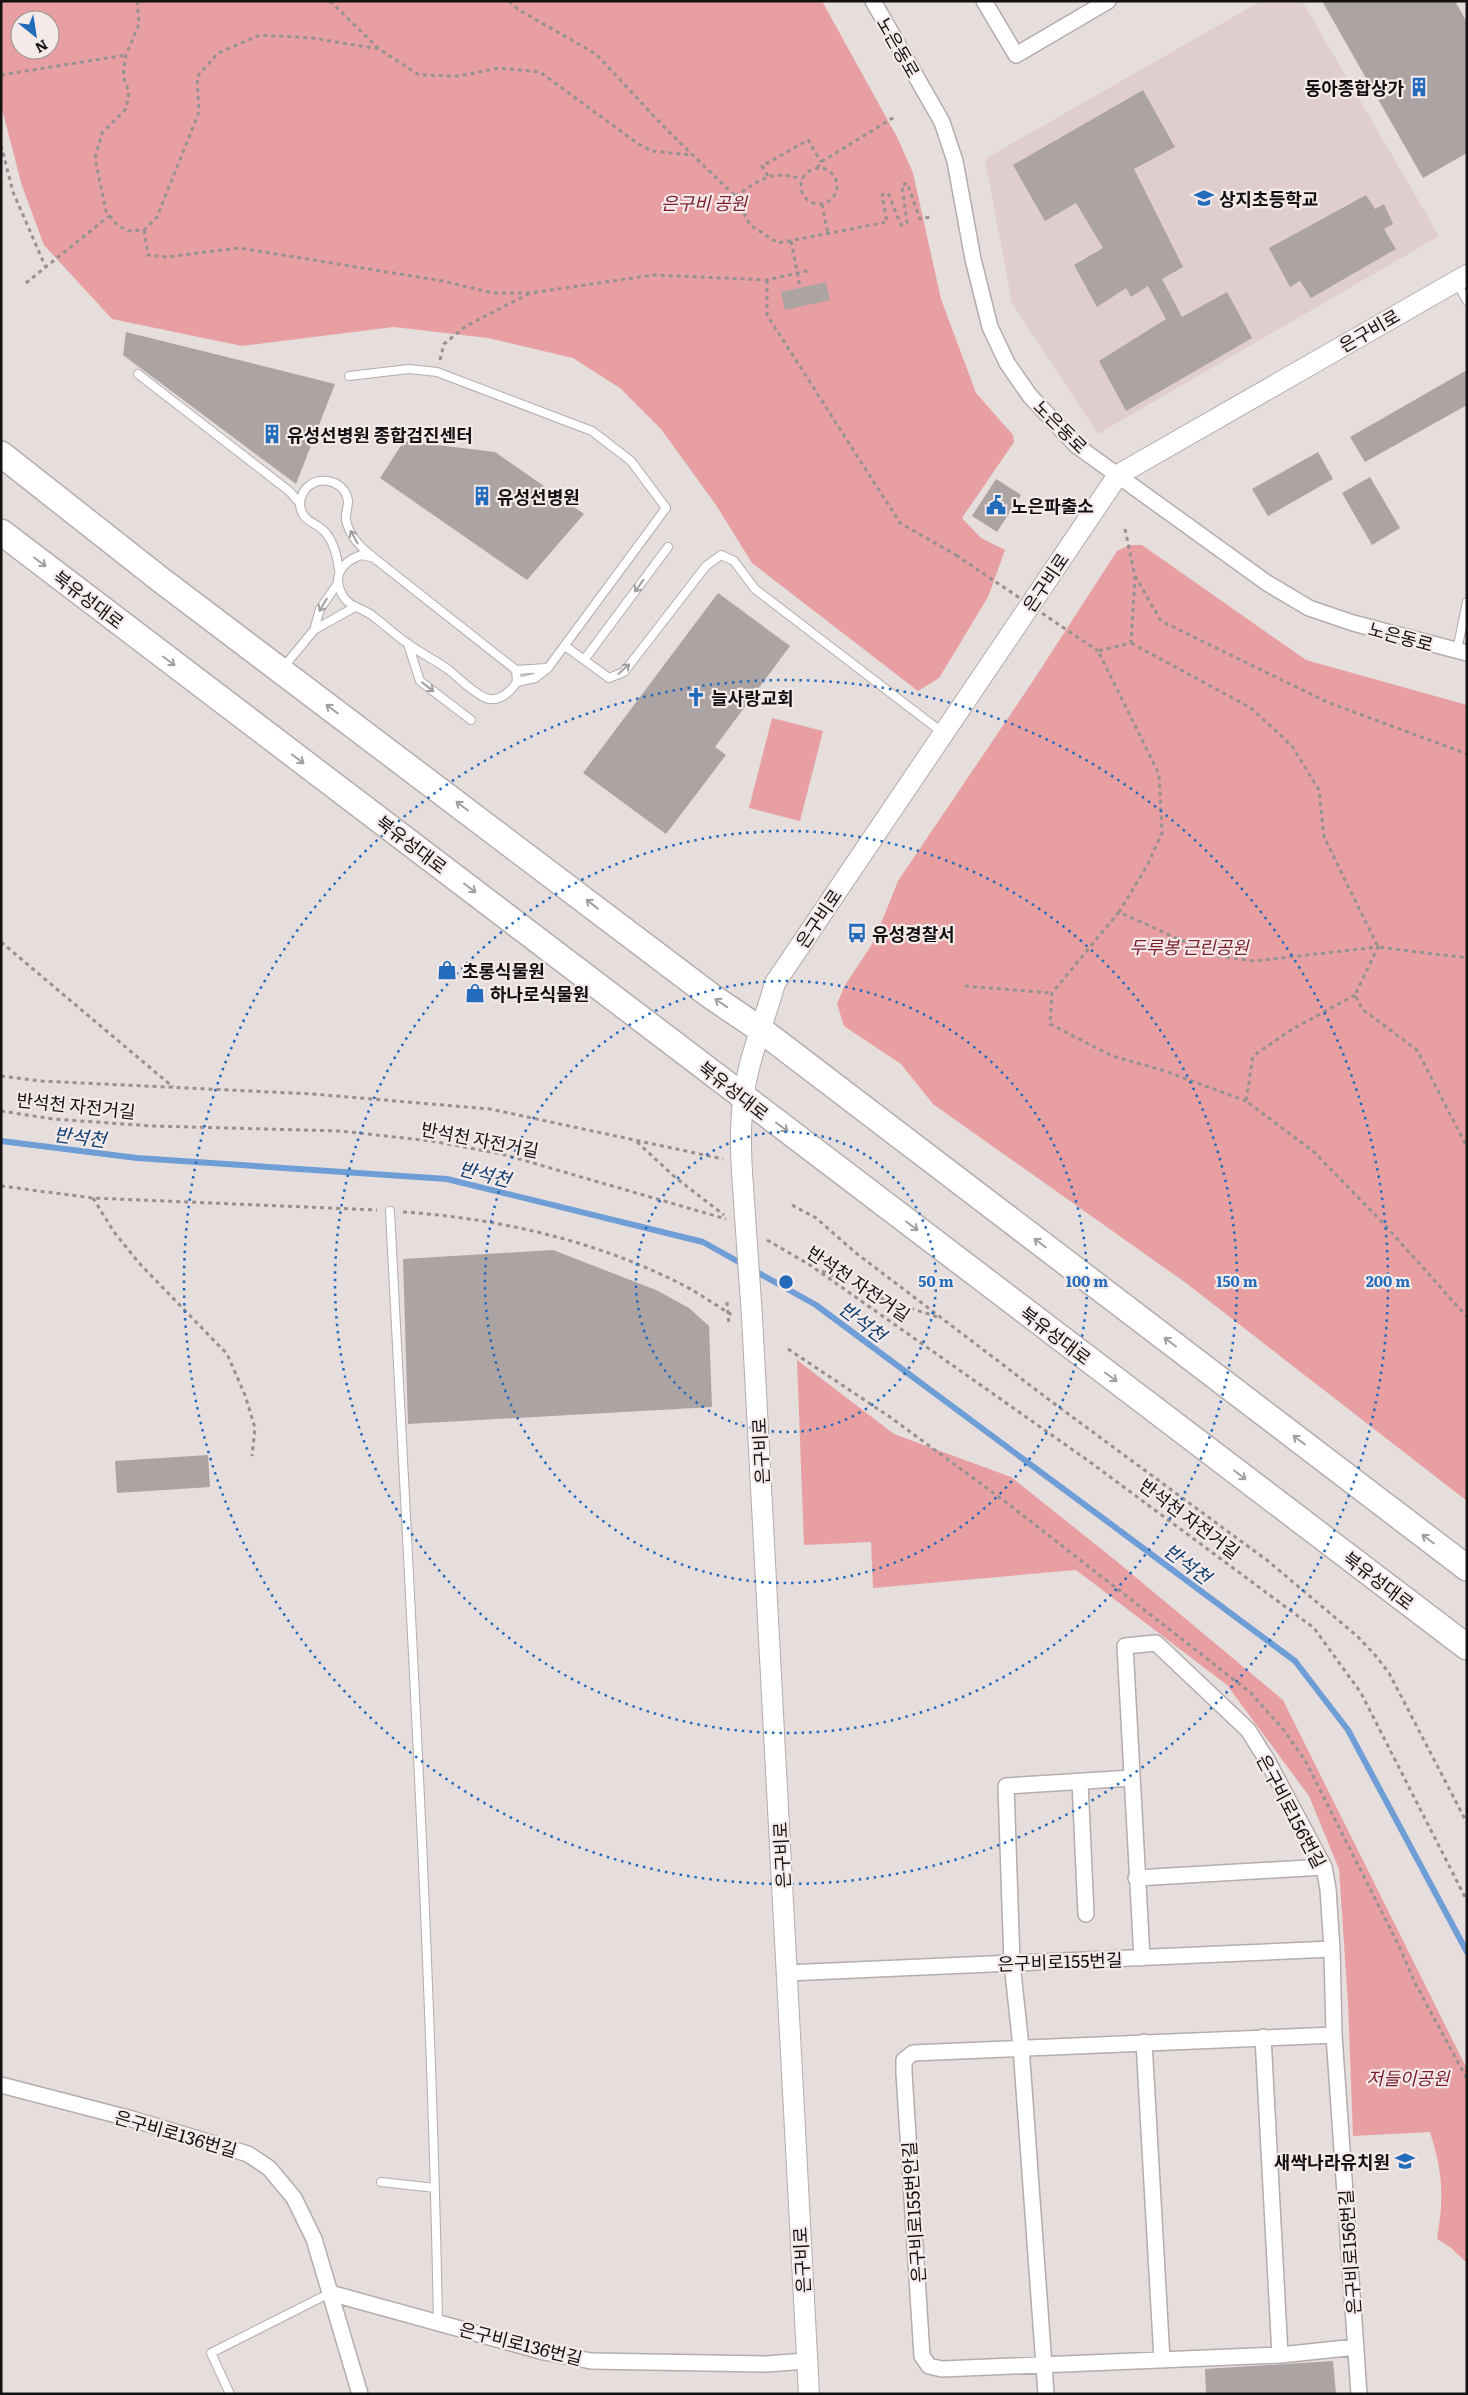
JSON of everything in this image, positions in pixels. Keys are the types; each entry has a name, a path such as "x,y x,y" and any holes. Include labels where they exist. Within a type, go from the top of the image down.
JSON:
{"main road":[{"path":"1,454 161,580 711,996 761,1030 1467,1568"},
{"name":"북유성대로","path":"1,532 1467,1647"}],"street":[{"name":"노은동로","path":"873,1 942,122 955,161 973,259 990,327 1007,364 1030,396 1077,446 1267,583 1309,608 1353,623 1462,651"},
{"path":"984,1 1016,54 1108,1"},
{"name":"은구비로","path":"809,2394 752,1317 742,1167 743,1098 749,1068 775,983 1118,475 1461,278"},
{"name":"은구비로156번길","path":"1142,1958 1136,1878 1125,1646 1156,1643 1248,1730 1267,1760 1324,1867 1328,1889 1334,2035 1359,2394"},
{"path":"1046,2394 1021,2047 1012,1963 1006,1786 1132,1778"},
{"path":"1080,1782 1086,1914"},
{"path":"1136,1878 1324,1867"},
{"name":"은구비로155번길","path":"787,1973 1332,1950"},
{"name":"은구비로155번안길","path":"1334,2035 913,2053 904,2060 922,2356 929,2366 942,2369 1280,2355 1356,2347"},
{"path":"1263,2037 1280,2355"},
{"path":"1144,2042 1162,2360"},
{"name":"은구비로136번길","path":"1,2086 132,2120 248,2154 270,2168 294,2198 314,2239 330,2293 544,2352 591,2361 766,2364 806,2361"},
{"path":"330,2293 360,2394"}],"lane":[{"path":"1461,278 1467,301"},
{"path":"349,376 409,369 438,372 592,431 631,461 666,508 548,668 535,678 517,682"},
{"path":"138,374 289,491 300,503 304,517 324,530 330,540 339,570 338,583 344,597 355,607 367,611 408,644 425,653 486,698 501,698 510,692 517,682 516,670"},
{"path":"289,491 306,488 319,481 327,480 341,487 348,501 345,520 362,549 516,670 548,668"},
{"path":"300,503 306,488"},
{"path":"584,660 668,547"},
{"path":"339,570 350,560 361,555 374,558"},
{"path":"565,646 609,678 624,672 706,566 721,555 734,561 754,589 943,734"},
{"path":"314,630 320,609 338,583"},
{"path":"1462,651 1467,602"},
{"path":"281,671 314,630 355,607"},
{"path":"408,644 420,681 471,720"},
{"path":"390,1211 415,1704 435,2188 438,2322"},
{"path":"380,2182 435,2188"},
{"path":"230,2394 211,2353 330,2293"}],"path":[{"path":"137,1 139,24 126,55 123,76 129,92 126,110 102,134 95,158 106,210 117,225 129,231 144,230 157,216 199,112 197,77 218,53 260,34 312,38 379,49"},
{"path":"330,1 379,49 419,75 459,76 499,68 540,72 637,143 652,150 691,155"},
{"path":"509,1 519,10 596,54 691,155 735,196 750,225 778,243 865,228 887,222 882,195 888,193 901,225 907,223 902,185 907,183 920,218 930,216"},
{"path":"1,75 126,55"},
{"path":"817,168 826,170 833,175 836,184 836,192 830,200 822,204 812,203 805,197 801,189 802,179 808,172 817,168 821,162 896,116"},
{"path":"768,176 762,166 808,140 821,162"},
{"path":"1,145 13,192 46,268"},
{"path":"735,196 768,176 786,174 802,179"},
{"path":"822,204 828,234"},
{"path":"26,283 110,216"},
{"path":"144,230 148,255 167,257 239,248 443,281 493,293 530,293 654,275 767,280 811,270"},
{"path":"791,241 800,288"},
{"path":"767,280 767,315 900,523 956,555 1098,650 1159,774 1162,834 1148,864 1119,912 1052,993 1050,1024 1112,1056 1162,1070 1246,1101 1314,1152 1384,1224 1467,1318"},
{"path":"438,372 444,344 466,326 530,293"},
{"path":"1125,529 1135,576 1130,643"},
{"path":"1135,576 1161,621 1327,702 1467,754"},
{"path":"1098,650 1130,643 1251,708 1292,746 1319,790 1324,837 1378,947"},
{"path":"1119,912 1216,956 1254,960 1378,947 1467,958"},
{"path":"1,942 173,1087"},
{"path":"1246,1101 1253,1056 1291,1030 1355,995 1378,947"},
{"path":"965,986 1052,993"},
{"path":"1355,995 1362,1009 1417,1050 1467,1147"},
{"path":"1,1076 40,1081 313,1094 490,1109 636,1141 716,1156 742,1167"},
{"name":"반석천 자전거길","path":"1,1111 53,1119 153,1126 340,1131 431,1141 502,1154 731,1220 676,1178 636,1141"},
{"path":"93,1198 114,1232 139,1264 227,1354 245,1396 255,1428 252,1456"},
{"path":"792,1205 816,1218 856,1253 944,1320 1150,1476 1268,1561 1356,1636 1375,1655 1389,1673 1467,1823"},
{"name":"반석천 자전거길","path":"760,1236 810,1265 1090,1462 1314,1628 1361,1693 1467,1901"},
{"path":"810,1265 885,1300 944,1320"},
{"path":"727,1302 729,1325"}],"shaded area":[{"name":"상지초등학교","path":"1261,1 1302,1 1439,236 1098,434 1012,303 985,159"}],"green space":[{"name":"은구비 공원","path":"1,1 822,1 897,137 913,173 941,299 976,393 1013,435 1014,442 962,518 981,538 1005,550 988,597 939,678 918,691 752,563 716,505 661,429 620,388 573,358 488,338 394,327 242,346 112,319 44,245 22,186 1,105"},
{"name":"두루봉 근린공원","path":"1129,545 1142,545 1306,660 1467,705 1467,1501 1186,1283 933,1104 901,1064 844,1026 837,1004 844,987 874,941 898,881 1031,684 1117,551"},
{"path":"772,718 823,731 800,821 749,808"},
{"name":"저들이공원","path":"797,1360 894,1434 1011,1477 1115,1560 1283,1700 1467,2069 1467,2263 1450,2247 1437,2239 1441,2210 1441,2185 1438,2160 1430,2132 1353,2136 1348,2003 1339,1869 1309,1796 1227,1685 1076,1570 873,1588 871,1542 804,1545"}],"building":[{"name":"동아종합상가","path":"1322,1 1455,1 1467,22 1467,153 1423,178"},
{"path":"1143,90 1175,147 1134,169 1183,267 1162,279 1182,317 1227,292 1252,338 1126,411 1099,361 1166,319 1148,286 1131,297 1126,288 1097,307 1074,265 1103,248 1076,203 1045,221 1013,165"},
{"path":"1366,195 1375,209 1384,204 1393,224 1384,229 1396,249 1311,298 1300,281 1290,287 1269,248"},
{"path":"826,282 830,300 785,310 781,292"},
{"name":"유성선병원 종합검진센터","path":"126,332 335,384 296,484 123,355"},
{"path":"1467,370 1467,405 1365,462 1350,437"},
{"name":"유성선병원","path":"404,441 495,452 584,514 527,580 380,478"},
{"path":"1318,452 1333,479 1268,516 1252,489"},
{"path":"1370,477 1400,528 1372,545 1342,493"},
{"name":"노은파출소","path":"996,479 1021,495 997,532 972,516"},
{"name":"늘사랑교회","path":"718,593 790,646 715,747 726,755 666,834 583,773"},
{"path":"553,1250 656,1290 689,1308 709,1326 712,1407 408,1424 403,1259"},
{"path":"208,1455 210,1487 117,1493 115,1461"},
{"path":"1333,2361 1336,2394 1206,2394 1205,2369"}],"waterway":[{"name":"반석천","path":"1,1141 137,1158 447,1179 703,1242 816,1305 1295,1661 1348,1730 1467,1952"}],"place":[{"name":"동아종합상가","path":"1419,87"},
{"name":"상지초등학교","path":"1204,198"},
{"name":"유성선병원 종합검진센터","path":"272,434"},
{"name":"유성선병원","path":"482,496"},
{"name":"노은파출소","path":"996,505"},
{"name":"늘사랑교회","path":"696,697"},
{"name":"유성경찰서","path":"857,933"},
{"name":"초롱식물원","path":"447,970"},
{"name":"하나로식물원","path":"475,993"},
{"name":"새싹나라유치원","path":"1405,2161"}]}
